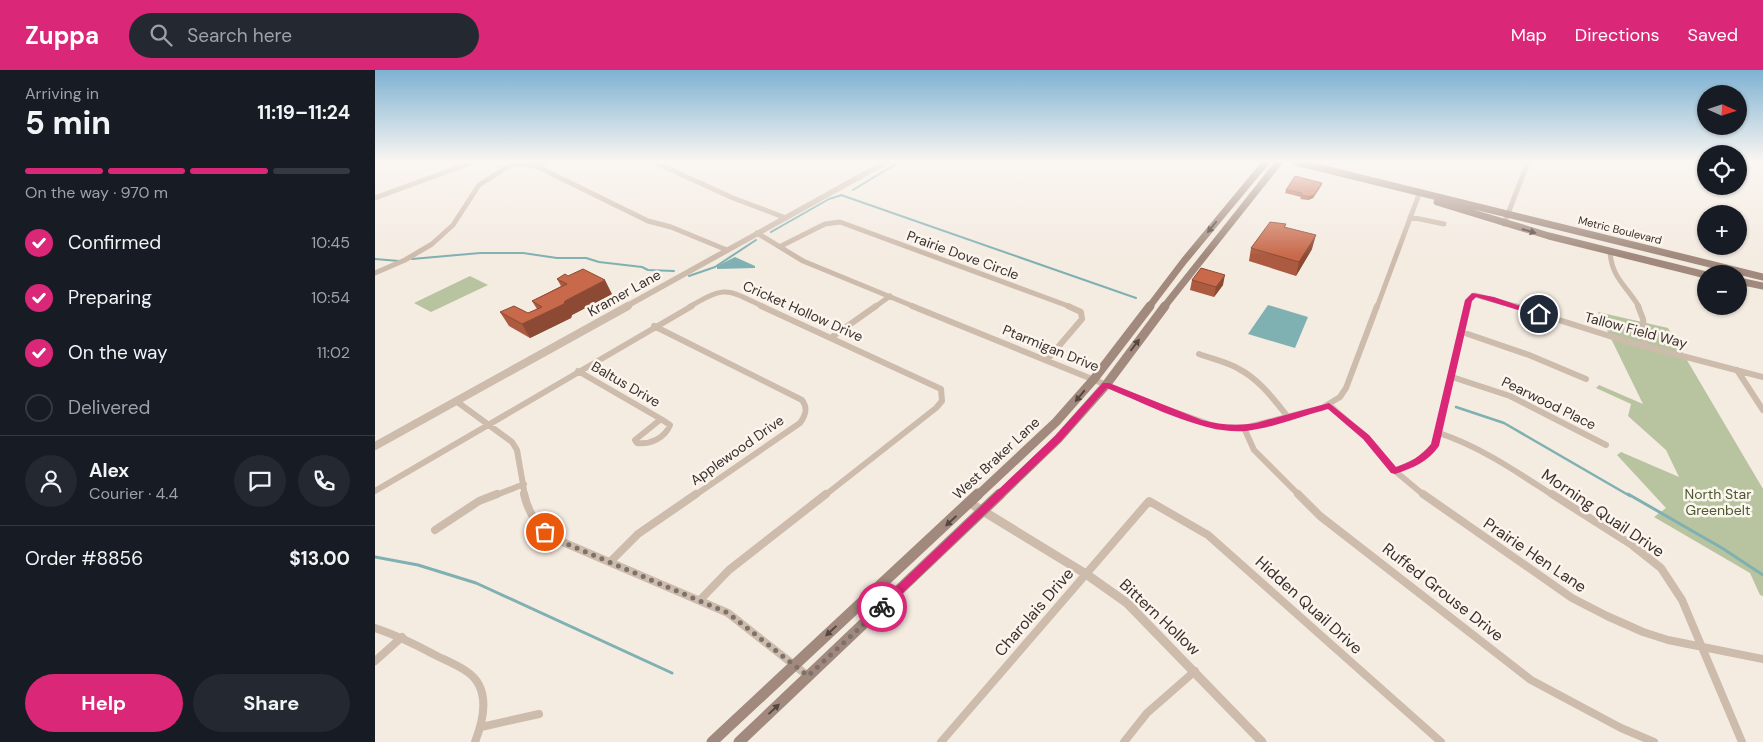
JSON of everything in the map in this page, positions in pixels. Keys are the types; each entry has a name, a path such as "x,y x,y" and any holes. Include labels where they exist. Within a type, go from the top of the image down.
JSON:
{"main road":[{"name":"West Braker Lane","path":"712,742 1057,422 1094,379 1240,193"},
{"name":"West Braker Lane","path":"739,742 1058,438 1106,384 1195,265 1255,193"},
{"name":"Metric Boulevard","path":"1404,193 1504,224 1697,274"},
{"name":"Metric Boulevard","path":"1420,193 1763,278"},
{"path":"1231,204 1242,208"},
{"path":"1688,272 1690,259"},
{"path":"1185,261 1195,265"},
{"path":"1747,283 1763,286"}],"street":[{"path":"375,273 403,261 441,236 449,229 473,193"},
{"path":"590,193 648,221 671,227 727,250"},
{"path":"723,193 786,218"},
{"name":"Kramer Lane","path":"375,446 830,193"},
{"path":"1504,224 1517,193"},
{"name":"Ptarmigan Drive","path":"757,233 803,261 1200,422 1217,426 1244,428 1289,418 1329,405 1340,397 1346,388 1418,197"},
{"path":"1410,217 1444,224"},
{"name":"Prairie Dove Circle","path":"781,246 800,239 824,224 840,222 1077,309 1081,312 1082,319 1047,360"},
{"path":"1610,252 1609,262 1615,276 1641,311 1645,346"},
{"name":"Cricket Hollow Drive","path":"375,490 703,297 713,293 728,292 941,389 942,400 936,408 729,570 700,600"},
{"name":"Tallow Field Way","path":"1462,332 1469,300 1475,295 1645,346 1763,377"},
{"path":"832,338 890,296"},
{"name":"Applewood Drive","path":"610,562 638,534 800,422 806,411 806,404 802,400 654,326"},
{"path":"1395,470 1412,465 1425,457 1435,446 1462,332 1529,355 1586,379"},
{"path":"1199,354 1248,374 1262,386 1289,418"},
{"path":"1737,370 1763,410"},
{"name":"Baltus Drive","path":"578,371 661,419 670,425 668,431 651,443 637,443 635,440 661,419"},
{"name":"Pearwood Place","path":"1452,377 1510,396 1606,445"},
{"path":"456,401 503,434 517,450 528,508 535,522 545,532 558,540 728,613 808,676"},
{"name":"Prairie Hen Lane","path":"1329,405 1366,437 1395,470 1432,501 1572,598 1643,632 1703,648 1763,660"},
{"name":"Ruffed Grouse Drive","path":"1244,428 1254,450 1320,516 1531,680 1621,728 1654,742"},
{"name":"Morning Quail Drive","path":"1439,433 1457,439 1488,454 1649,556 1661,568 1673,584 1703,648 1742,742"},
{"path":"435,530 479,501 524,484"},
{"name":"Charolais Drive","path":"941,742 1149,501"},
{"name":"Hidden Quail Drive","path":"1149,501 1208,535 1441,742"},
{"name":"Bittern Hollow","path":"970,503 1086,574 1127,603 1262,742"},
{"path":"375,628 402,637 468,672 482,693 484,706 481,728 475,742"},
{"path":"375,661 402,637"},
{"path":"1124,742 1147,712 1195,671"},
{"path":"481,728 539,714"}],"green space":[{"path":"470,276 488,285 431,312 414,303"},
{"name":"North Star Greenbelt","path":"1598,312 1668,328 1763,489 1763,596 1760,595 1750,573 1654,517 1666,508 1617,455 1621,452 1679,477 1666,450 1628,416 1631,404 1596,388 1599,385 1643,404"}],"water":[{"path":"735,257 755,266 755,268 717,269 717,266"},
{"path":"1268,305 1308,317 1295,348 1248,334"}],"building":[{"path":"1302,193 1315,193 1309,197 1301,195"},
{"path":"1270,222 1286,224 1284,227 1316,235 1299,262 1251,248"},
{"path":"1201,268 1225,275 1216,287 1192,280"},
{"path":"583,269 605,280 565,301 564,304 522,324 500,312 514,306 528,313 542,307 532,301 567,284 557,279 565,274 568,276"}],"waterway":[{"path":"771,232 829,199 841,195"},
{"path":"841,195 1136,298"},
{"path":"689,276 715,267 756,240"},
{"path":"412,259 480,253 523,253 557,258 586,258 599,262 642,267 648,270 674,271"},
{"path":"375,259 399,261"},
{"path":"1456,407 1504,423 1630,496"},
{"path":"1628,494 1722,548 1763,575"},
{"path":"375,557 418,565 476,583 672,673"}],"way so far":[{"path":"545,532 558,540 728,613 808,676 882,607"}],"route":[{"path":"882,607 1058,438 1106,384 1200,422 1233,428 1256,426 1329,405 1366,437 1395,470 1412,465 1425,457 1435,446 1469,300 1475,295 1492,298 1539,314"}]}
